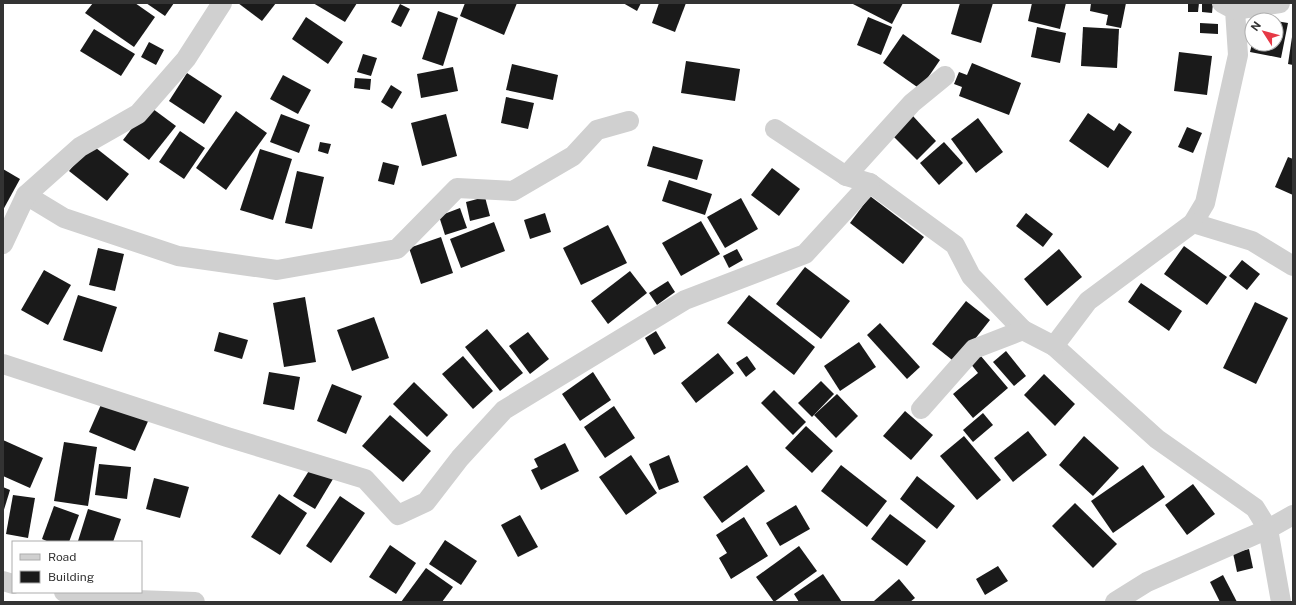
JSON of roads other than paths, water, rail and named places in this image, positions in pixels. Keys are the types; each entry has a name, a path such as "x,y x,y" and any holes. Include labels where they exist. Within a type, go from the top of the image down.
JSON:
{"street":[{"path":"3,244 26,195 80,147 138,114 186,59 222,3"},
{"path":"1054,346 1088,301 1193,223 1206,203 1238,55 1228,6 1280,3"},
{"path":"846,176 912,103 945,76"},
{"path":"26,195 64,218 178,256 277,270 397,249 457,188 513,191 573,156 597,130 629,121"},
{"path":"775,129 846,176 870,183 955,245 971,276 1023,330 1054,346 1157,439 1255,508 1268,529 1281,602"},
{"path":"3,364 228,437 365,478 398,515 426,502 460,458 504,410 685,300 805,254 870,183"},
{"path":"1193,223 1252,241 1293,266"},
{"path":"921,409 974,349 1023,330"},
{"path":"1114,602 1147,582 1268,529 1293,515"},
{"path":"70,593 106,599 195,602"}]}
